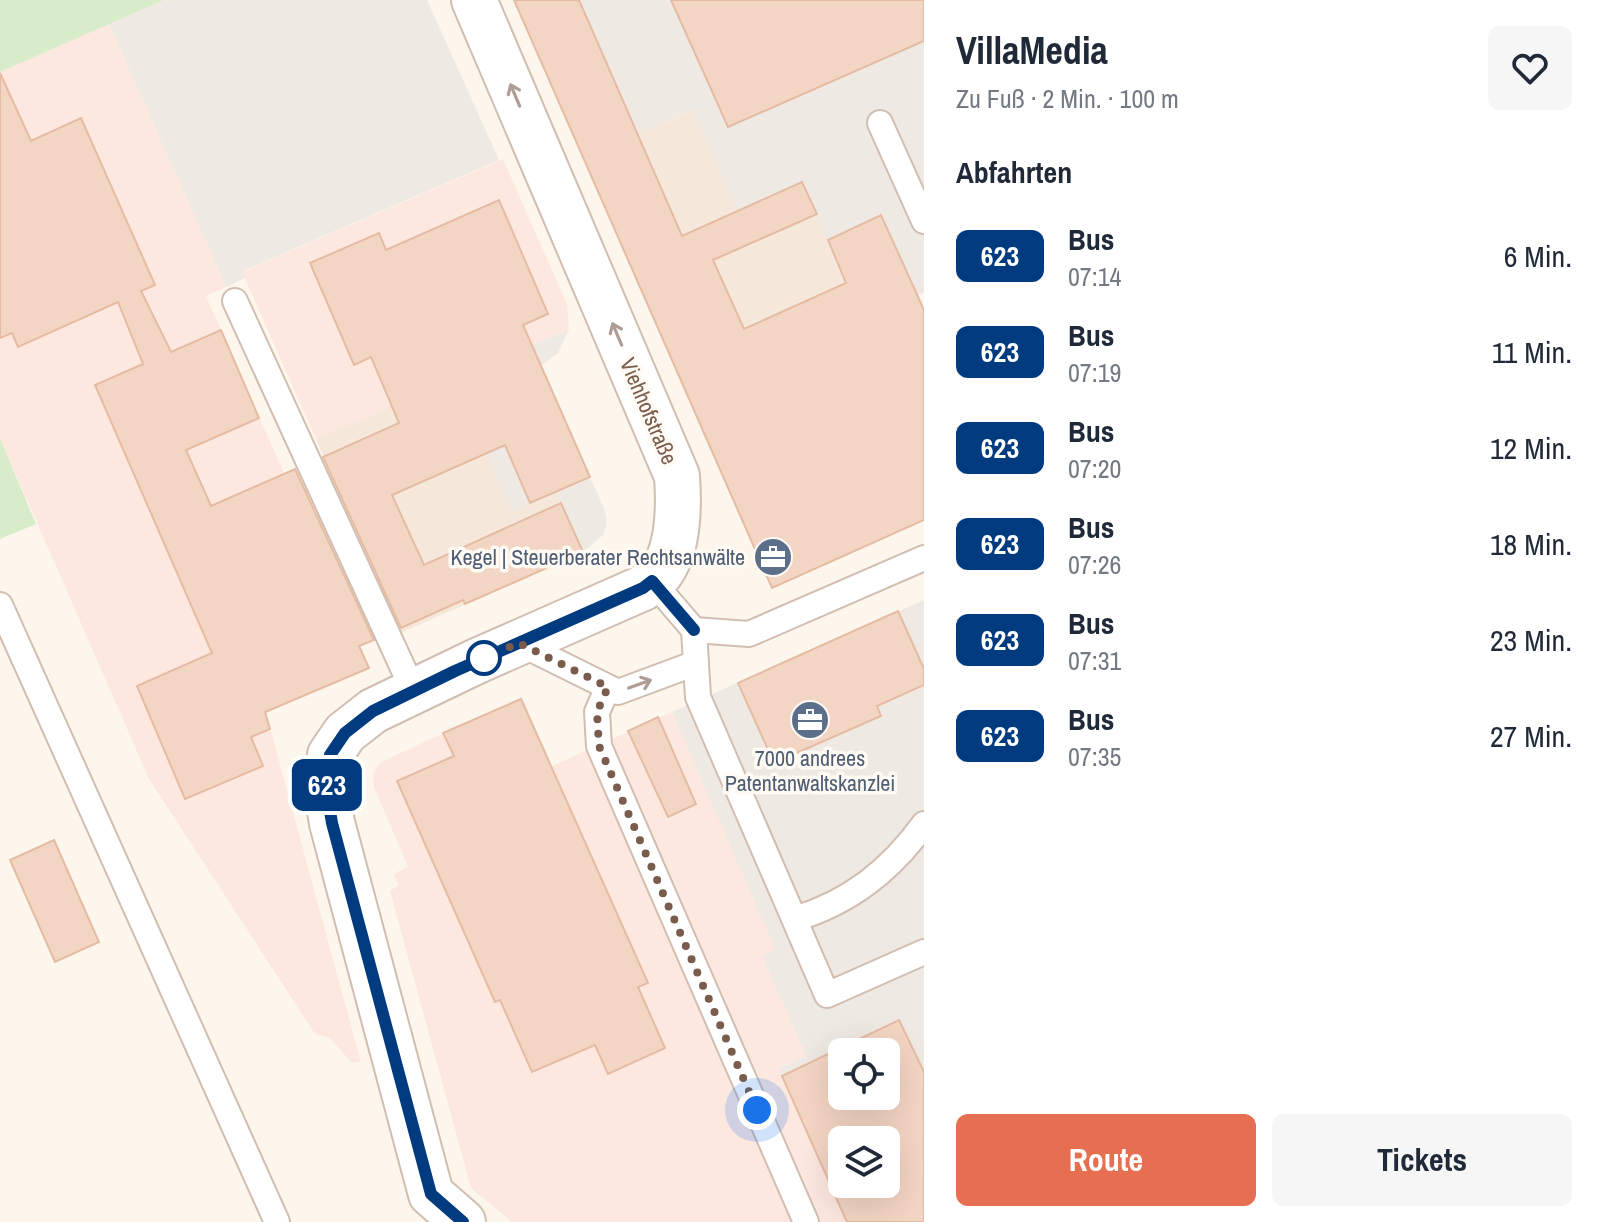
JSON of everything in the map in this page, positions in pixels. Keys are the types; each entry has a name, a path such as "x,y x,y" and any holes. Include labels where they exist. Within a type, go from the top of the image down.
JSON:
{"street":[{"name":"Viehhofstraße","path":"474,0 677,476 679,508 674,540 663,571 652,581"},
{"path":"463,1222 431,1194 332,823 326,787 330,755 345,733 373,711 413,690 643,588 652,581"}],"lane":[{"path":"880,123 924,221"},
{"path":"235,301 413,690"},
{"path":"694,630 749,634 924,558"},
{"path":"652,581 694,630 698,697 827,995 924,952"},
{"path":"0,605 277,1222"},
{"path":"519,643 618,692 696,663"},
{"path":"608,687 597,712 599,746 806,1222"},
{"path":"795,919 828,909 869,882 906,849 924,824"}],"shaded area":[{"path":"164,0 427,0 499,160 243,271 245,278 226,287 109,24"},
{"path":"513,0 924,0 924,292 918,295 924,309 924,520 772,587 876,353 801,183 738,211 692,109 584,159"},
{"path":"109,24 226,287 206,296 370,669 266,713 361,1062 352,1063 330,1038 315,1034 149,779 0,438 0,72"},
{"path":"693,109 738,210 801,183 876,354 741,518 584,159"},
{"path":"503,159 567,304 569,329 316,439 242,272"},
{"path":"569,329 558,353 541,366 605,511 607,524 603,535 583,552 556,492 513,513 453,379"},
{"path":"453,379 513,512 556,491 583,552 401,633 316,439"},
{"path":"924,600 924,1222 847,1222 836,1198 900,1198 900,1126 828,1126 828,1180 778,1068 806,1056 762,956 775,949 672,712"},
{"path":"522,697 552,766 672,712 776,950 762,956 806,1056 779,1067 828,1179 828,1198 836,1198 847,1222 512,1222 471,1188 390,891 399,885 393,874 408,867 374,787 373,773 381,762"}],"green space":[{"path":"0,0 164,0 0,72"},
{"path":"0,438 36,524 0,539"}],"building":[{"path":"514,0 579,0 682,236 802,182 817,214 713,260 744,329 846,283 828,240 881,215 924,310 924,520 772,588"},
{"path":"671,0 924,0 924,41 728,127"},
{"path":"0,73 31,141 81,118 155,285 141,291 171,352 221,330 259,418 186,450 211,506 295,469 374,640 359,646 369,668 265,712 270,729 251,737 263,766 185,799 137,686 212,653 95,385 143,364 118,302 18,347 12,333 0,338"},
{"path":"499,200 548,314 523,325 590,477 530,503 505,445 392,495 424,565 561,503 583,552 465,604 463,600 401,628 323,457 399,423 371,357 354,365 310,263 379,233 386,250"},
{"path":"898,611 924,669 924,685 877,706 881,716 774,763 738,683"},
{"path":"521,699 648,983 638,987 665,1048 608,1074 595,1045 532,1072 500,1000 495,1002 397,781 454,756 443,733"},
{"path":"658,717 696,804 668,817 628,731"},
{"path":"54,840 99,942 55,962 10,860"},
{"path":"899,1020 924,1072 924,1222 847,1222 836,1198 900,1198 900,1126 828,1126 828,1179 782,1076 828,1054 828,1110 900,1110 900,1038 861,1038"}],"bus line":[{"name":"623","path":"463,1222 431,1194 332,823 326,787 330,755 345,733 373,711 413,690 643,588 652,581 694,630"}],"place":[{"name":"Kegel | Steuerberater Rechtsanwälte","path":"773,557"},
{"name":"7000 andrees Patentanwaltskanzlei","path":"810,720"}],"route":[{"path":"484,658 477,661 519,643 608,687 597,712 599,746 757,1110"}]}
